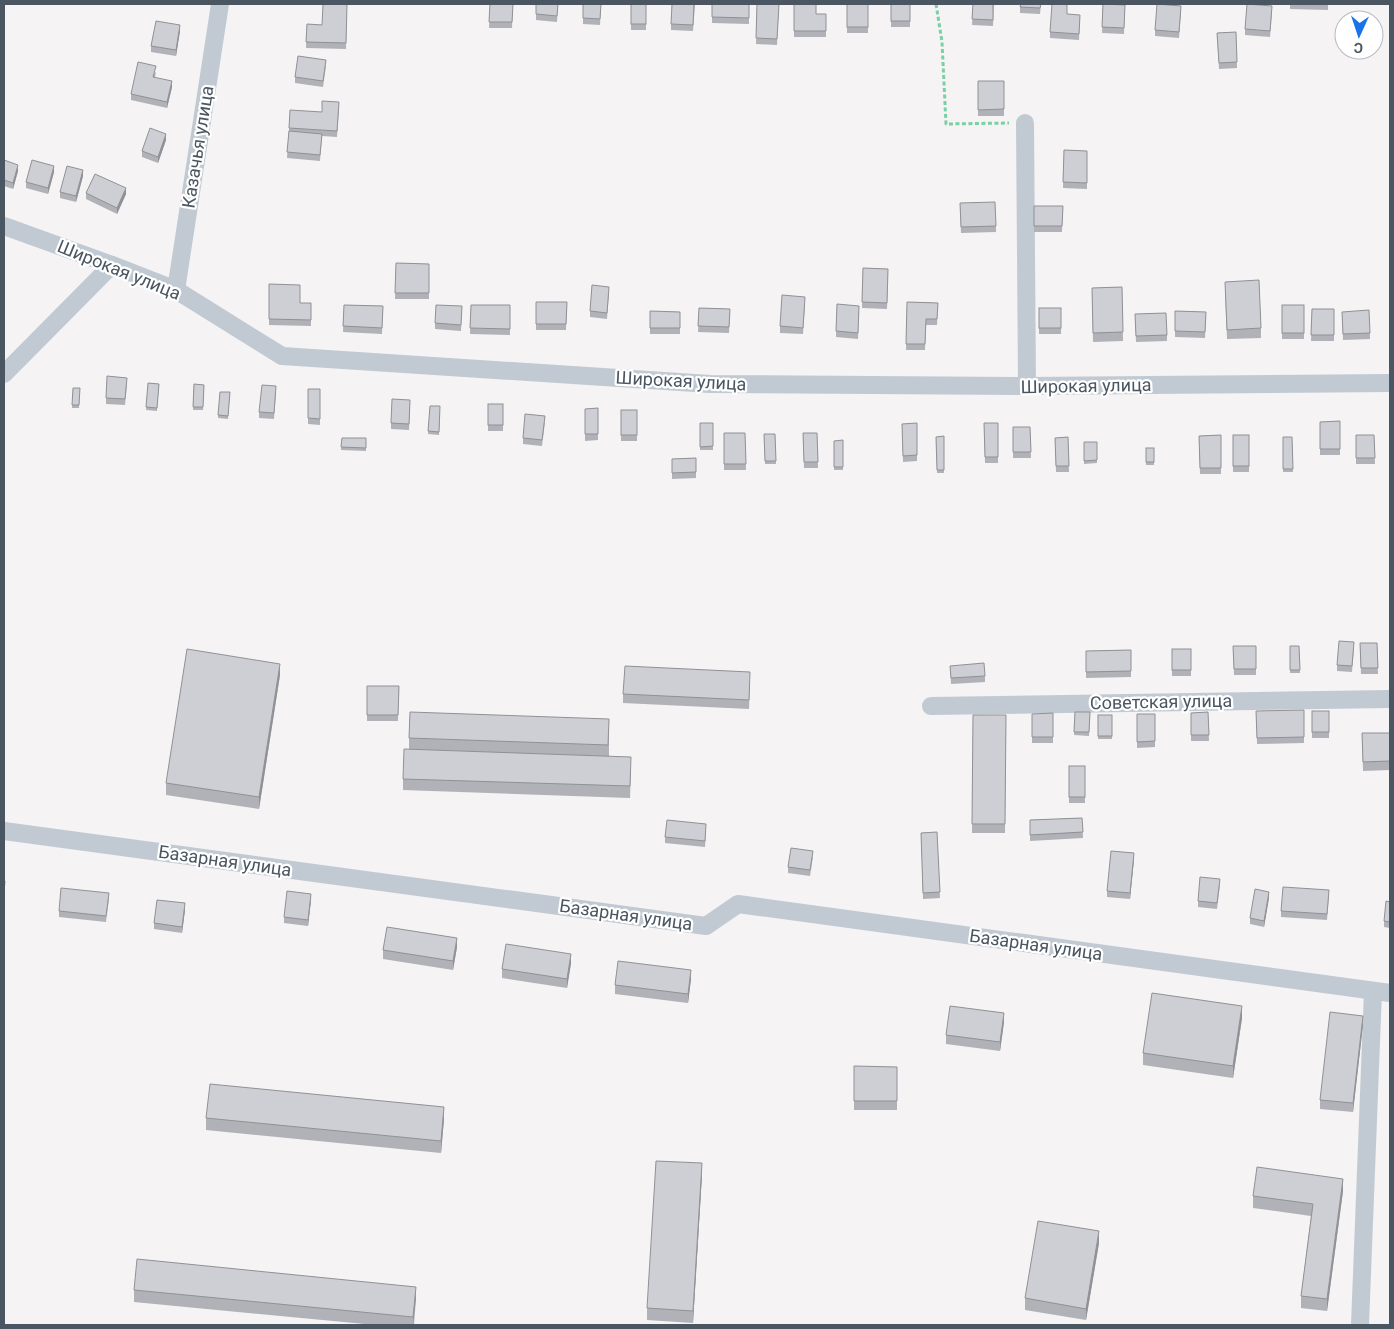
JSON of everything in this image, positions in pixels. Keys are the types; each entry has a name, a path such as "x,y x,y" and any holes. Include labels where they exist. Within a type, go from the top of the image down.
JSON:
{"street":[{"name":"Казачья улица","path":"176,290 220,4"},
{"path":"1024,122 1026,386"},
{"name":"Широкая улица","path":"4,226 176,290 282,356 710,384 1026,386 1390,382"},
{"path":"4,374 112,265"},
{"name":"Советская улица","path":"932,706 1390,699"},
{"name":"Базарная улица","path":"4,831 706,926 738,904 1382,992"},
{"path":"1360,1325 1382,992"}],"path":[{"path":"936,4 942,42 946,124 1024,122"}],"building":[{"path":"323,4 347,4 346,43 306,42 307,24 322,25"},
{"path":"490,4 513,4 512,22 489,22"},
{"path":"536,4 558,4 557,16 536,14"},
{"path":"583,4 601,4 600,19 583,18"},
{"path":"631,4 646,4 646,24 631,24"},
{"path":"672,4 694,4 693,25 671,24"},
{"path":"712,4 749,4 749,18 712,17"},
{"path":"757,4 779,4 777,39 756,38"},
{"path":"794,4 816,4 816,14 826,14 826,31 794,31"},
{"path":"847,4 868,4 868,27 847,27"},
{"path":"891,4 910,4 910,21 891,21"},
{"path":"973,4 993,4 993,20 972,19"},
{"path":"1021,4 1041,4 1040,8 1020,7"},
{"path":"1052,4 1067,4 1067,14 1080,15 1079,34 1050,32"},
{"path":"1103,4 1125,5 1124,28 1102,27"},
{"path":"1157,4 1181,6 1179,32 1155,30"},
{"path":"1247,4 1272,6 1270,31 1245,29"},
{"path":"156,21 180,25 176,50 151,46"},
{"path":"1236,32 1237,62 1219,63 1217,33"},
{"path":"298,56 326,60 323,81 295,77"},
{"path":"138,62 156,66 153,77 172,81 167,102 131,94"},
{"path":"978,81 1004,81 1004,109 978,110"},
{"path":"322,101 339,102 337,131 289,128 290,110 322,112"},
{"path":"150,128 166,134 158,157 142,151"},
{"path":"289,131 322,134 320,155 287,152"},
{"path":"1064,150 1087,151 1087,183 1063,182"},
{"path":"4,160 18,165 13,183 4,180"},
{"path":"32,160 54,166 48,188 26,182"},
{"path":"67,166 83,170 76,196 60,192"},
{"path":"95,174 126,188 117,208 86,193"},
{"path":"995,202 996,226 961,227 960,203"},
{"path":"1034,206 1063,206 1062,226 1034,226"},
{"path":"396,263 429,264 429,293 395,293"},
{"path":"863,268 888,269 887,303 862,302"},
{"path":"1259,280 1261,328 1227,330 1225,282"},
{"path":"269,284 300,285 300,303 311,303 311,320 269,319"},
{"path":"592,285 609,287 607,313 590,311"},
{"path":"1122,287 1123,332 1093,333 1092,288"},
{"path":"782,295 805,297 803,328 780,326"},
{"path":"536,302 567,302 566,324 536,324"},
{"path":"907,302 938,303 937,319 926,319 925,344 906,344"},
{"path":"837,304 859,306 858,333 836,331"},
{"path":"344,305 383,306 382,328 343,326"},
{"path":"436,305 462,306 461,325 435,323"},
{"path":"471,305 510,305 510,329 470,328"},
{"path":"1282,305 1304,305 1304,333 1282,333"},
{"path":"699,308 730,309 729,327 698,326"},
{"path":"1039,308 1061,308 1061,328 1039,328"},
{"path":"1312,309 1334,309 1334,335 1311,335"},
{"path":"1369,310 1370,333 1343,334 1342,312"},
{"path":"650,311 680,312 680,328 650,328"},
{"path":"1175,311 1206,312 1205,332 1175,331"},
{"path":"1166,313 1167,335 1136,336 1135,314"},
{"path":"107,376 127,378 125,399 106,398"},
{"path":"148,383 159,384 157,408 146,407"},
{"path":"194,384 204,385 203,407 193,407"},
{"path":"262,385 276,386 274,413 259,412"},
{"path":"73,388 80,388 79,405 72,405"},
{"path":"308,389 320,389 320,419 308,418"},
{"path":"220,392 230,392 228,416 218,415"},
{"path":"392,399 410,400 409,424 391,423"},
{"path":"488,404 503,404 503,425 488,425"},
{"path":"430,406 440,406 439,432 428,431"},
{"path":"598,408 598,434 585,434 585,409"},
{"path":"621,410 637,410 637,435 621,435"},
{"path":"525,414 545,416 542,440 523,438"},
{"path":"1340,421 1340,449 1320,449 1320,422"},
{"path":"700,423 713,423 713,446 700,447"},
{"path":"917,423 917,455 903,456 902,424"},
{"path":"984,423 998,423 998,457 985,457"},
{"path":"1013,427 1030,427 1031,452 1013,452"},
{"path":"724,433 745,433 746,464 724,464"},
{"path":"803,433 817,433 818,462 804,462"},
{"path":"764,434 775,434 776,461 765,461"},
{"path":"1221,435 1221,468 1200,468 1199,436"},
{"path":"1233,435 1249,435 1249,466 1233,466"},
{"path":"1356,435 1374,435 1375,458 1356,458"},
{"path":"944,436 944,470 937,470 936,437"},
{"path":"1068,437 1069,466 1056,466 1055,438"},
{"path":"1283,437 1292,437 1293,469 1283,469"},
{"path":"342,438 366,438 366,448 341,447"},
{"path":"843,440 843,467 834,467 834,441"},
{"path":"1084,442 1097,442 1097,460 1084,461"},
{"path":"1146,448 1154,448 1154,462 1146,462"},
{"path":"696,458 696,472 672,473 672,459"},
{"path":"1339,641 1354,642 1352,666 1337,665"},
{"path":"1360,643 1377,643 1378,668 1361,668"},
{"path":"1233,646 1256,646 1256,669 1234,669"},
{"path":"1290,646 1299,646 1300,670 1290,670"},
{"path":"187,649 280,664 259,797 166,783"},
{"path":"1172,649 1191,649 1191,670 1172,670"},
{"path":"1131,650 1131,671 1086,672 1086,651"},
{"path":"984,663 985,676 951,678 950,666"},
{"path":"625,666 750,672 749,700 623,694"},
{"path":"367,686 399,686 398,715 367,715"},
{"path":"1304,710 1304,737 1257,738 1256,711"},
{"path":"1312,711 1329,711 1329,732 1312,732"},
{"path":"410,712 609,719 608,745 409,738"},
{"path":"1075,712 1090,712 1089,732 1074,732"},
{"path":"1208,712 1209,735 1191,735 1191,713"},
{"path":"1053,713 1053,737 1032,737 1032,714"},
{"path":"1137,714 1155,714 1155,741 1137,742"},
{"path":"973,715 1006,715 1005,824 972,824"},
{"path":"1098,715 1112,715 1112,736 1098,736"},
{"path":"1362,733 1390,733 1390,761 1363,762"},
{"path":"404,749 631,757 630,786 403,779"},
{"path":"1069,766 1085,766 1085,797 1069,797"},
{"path":"1082,818 1083,832 1030,835 1030,820"},
{"path":"667,820 706,824 705,841 665,837"},
{"path":"937,832 940,892 923,893 921,833"},
{"path":"791,848 813,851 810,870 788,867"},
{"path":"1111,851 1134,853 1130,893 1107,891"},
{"path":"1200,877 1220,879 1217,903 1198,901"},
{"path":"1283,887 1329,890 1327,914 1281,911"},
{"path":"61,888 109,893 106,916 59,911"},
{"path":"1255,889 1269,892 1264,921 1250,918"},
{"path":"287,891 311,894 308,920 284,917"},
{"path":"157,900 185,903 182,927 154,923"},
{"path":"1386,901 1390,902 1390,922 1384,921"},
{"path":"387,927 457,938 453,961 383,950"},
{"path":"506,944 571,954 567,979 502,969"},
{"path":"618,961 691,970 688,994 615,985"},
{"path":"1152,993 1242,1006 1233,1066 1143,1053"},
{"path":"950,1006 1004,1013 1000,1042 946,1035"},
{"path":"1330,1012 1363,1016 1353,1103 1320,1100"},
{"path":"854,1066 897,1067 897,1101 854,1101"},
{"path":"210,1084 444,1107 441,1141 206,1118"},
{"path":"656,1161 702,1163 693,1311 647,1308"},
{"path":"1257,1167 1343,1179 1327,1299 1301,1296 1313,1204 1253,1196"},
{"path":"1038,1221 1099,1231 1086,1309 1025,1298"},
{"path":"137,1259 416,1287 413,1317 134,1290"}]}
